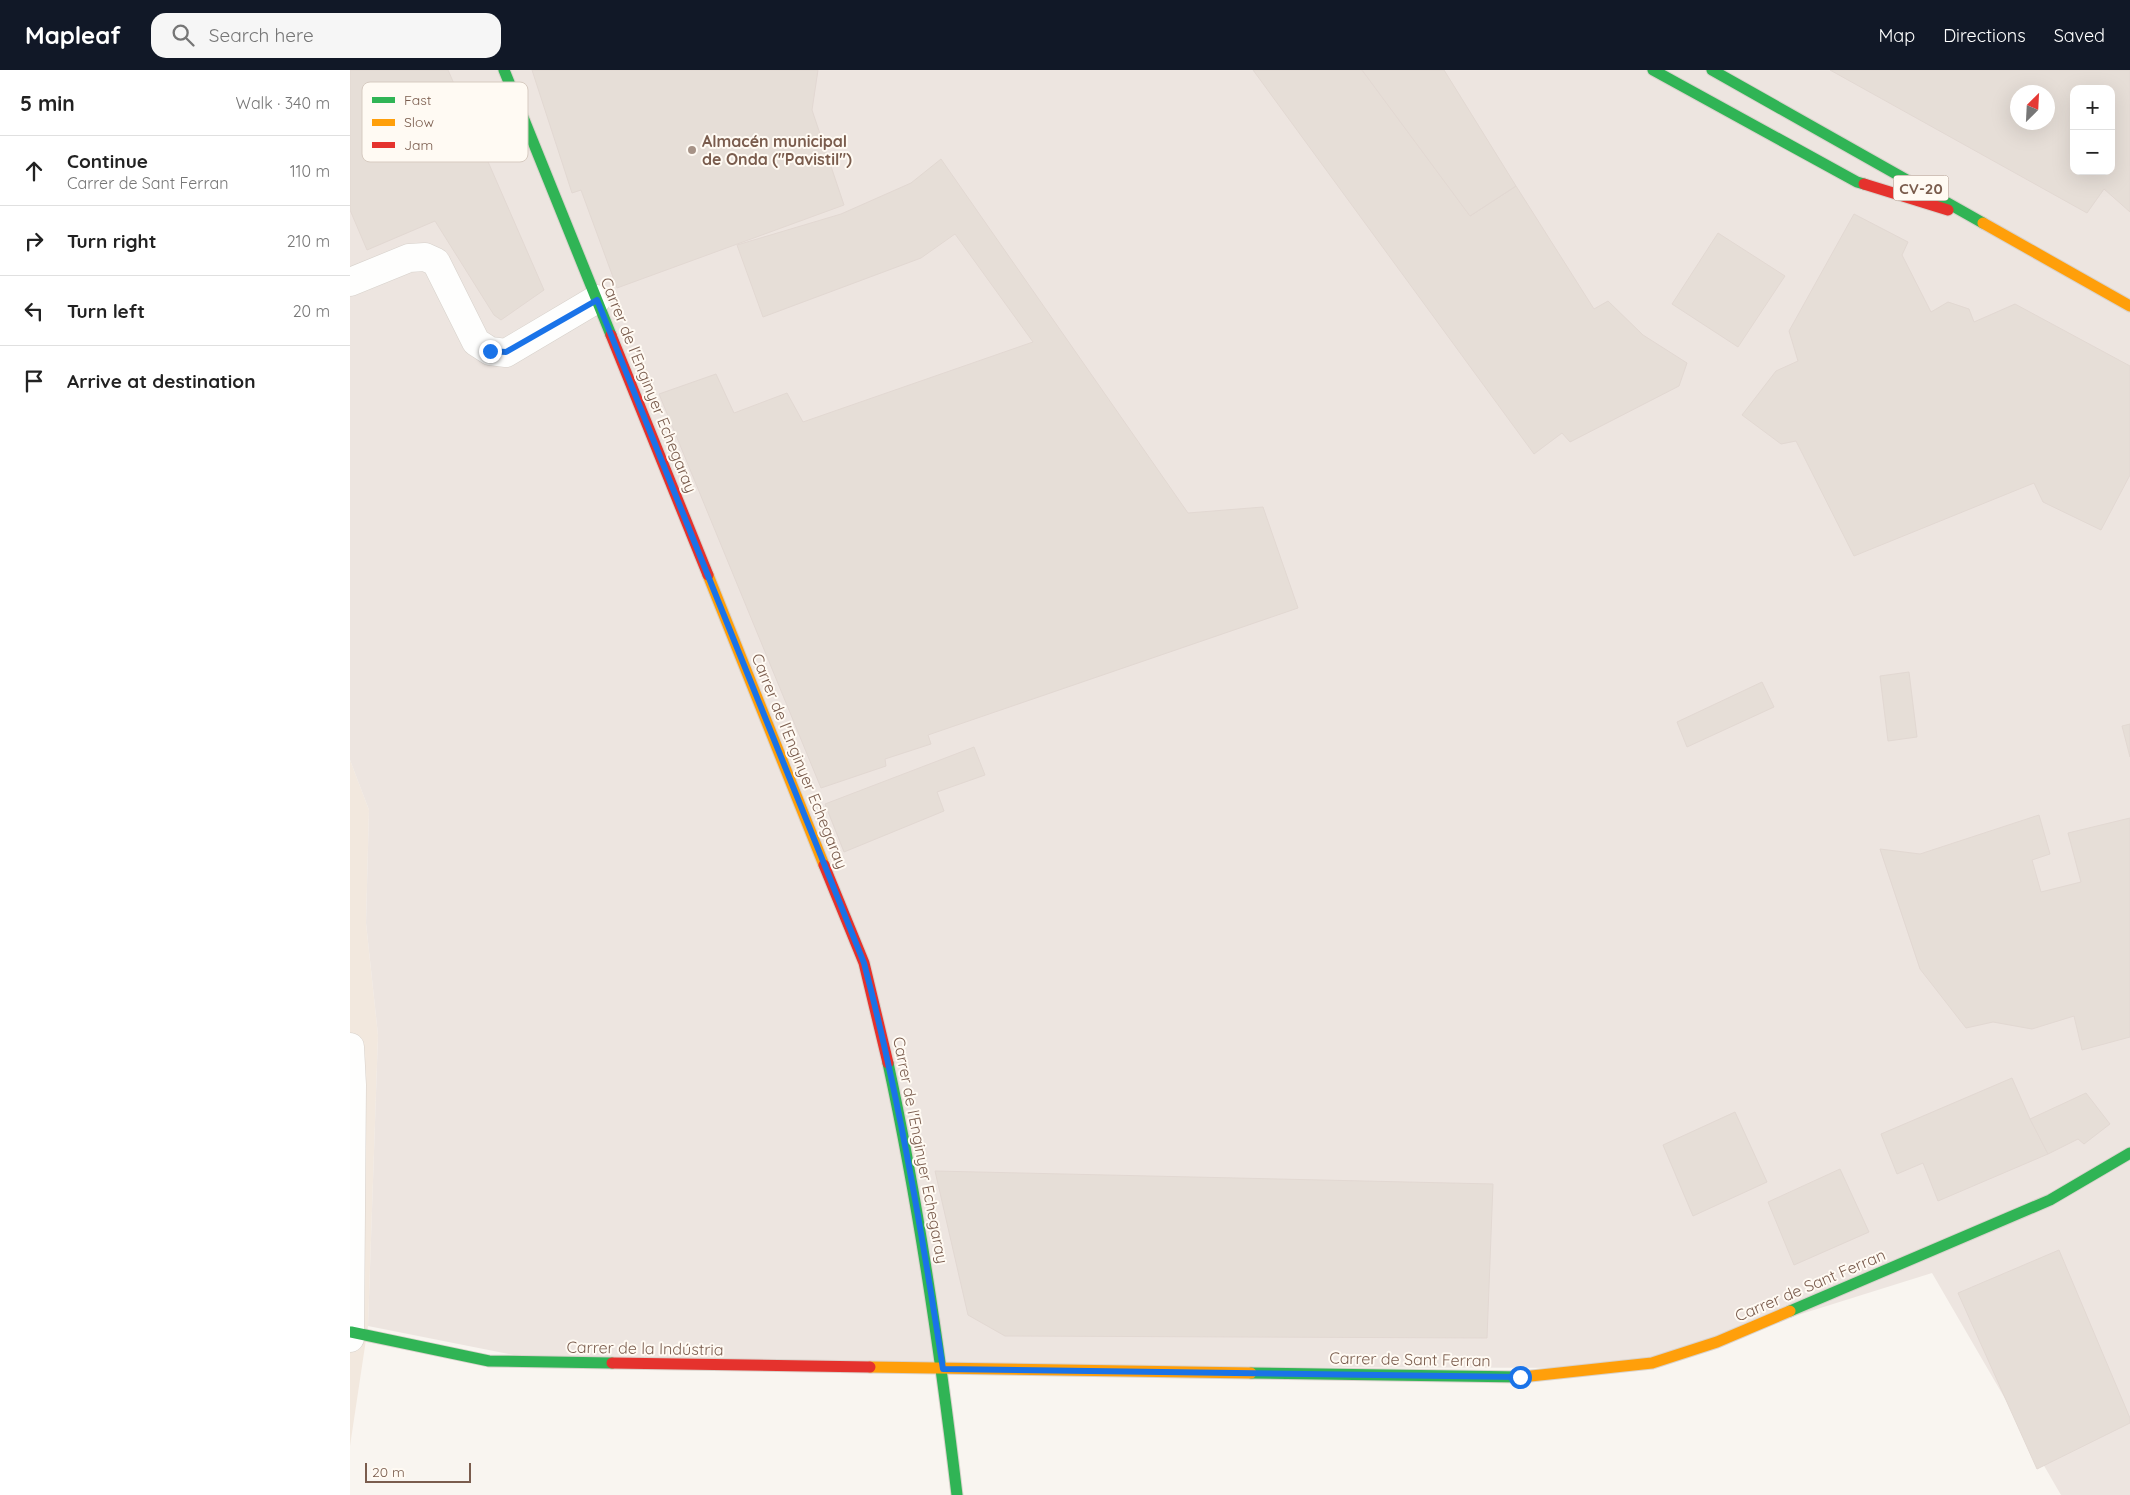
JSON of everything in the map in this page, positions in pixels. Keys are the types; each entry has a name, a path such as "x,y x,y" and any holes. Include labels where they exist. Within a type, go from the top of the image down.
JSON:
{"street":[{"name":"Carrer de l'Enginyer Echegaray","path":"504,70 509,82"},
{"path":"1653,70 1857,182 1974,218"},
{"name":"CV-20","path":"1712,70 2130,306"},
{"name":"Carrer de l'Enginyer Echegaray","path":"528,129 864,963 885,1044 930,1289 943,1369 957,1495"},
{"path":"350,282 409,258 425,257 436,262 476,342 490,351 506,352 597,300"},
{"path":"350,1047 352,1085 350,1338"},
{"name":"Carrer de Sant Ferran","path":"943,1369 1520,1377 1652,1362 1717,1342 2050,1200 2130,1153"},
{"name":"Carrer de la Indústria","path":"350,1332 489,1361 943,1369"}],"shaded area":[{"path":"350,70 2130,70 2130,1495 2061,1495 1932,1273 1628,1368 569,1366 368,1326 378,1035 366,923 369,810 350,760"},
{"path":"350,760 369,810 366,923 378,1035 368,1326 350,1446"}],"building":[{"path":"350,70 448,70 453,82 362,82 362,162 488,162 544,290 501,320 494,315 435,221 367,250 350,210"},
{"name":"Almacén municipal de Onda (\"Pavistil\")","path":"532,70 818,70 812,110 844,205 617,288 581,190 572,193"},
{"path":"1253,70 1362,70 1470,216 1516,186 1594,309 1608,301 1643,335 1687,363 1679,386 1570,442 1562,433 1534,454"},
{"path":"1362,70 1444,70 1516,186 1470,216"},
{"path":"1830,70 2130,70 2130,212 2104,189 2087,213"},
{"path":"941,159 1188,513 1263,507 1298,608 928,735 931,744 885,759 886,766 821,788 659,394 716,374 734,413 787,393 803,422 1033,342 955,234 921,258 763,317 737,245 841,214 911,183"},
{"path":"1854,214 1908,242 1902,255 1931,312 1948,302 1969,309 1974,322 2015,304 2130,366 2130,475 2101,530 2043,502 2034,483 1854,556 1796,441 1781,444 1742,415 1776,371 1798,361 1789,331"},
{"path":"1718,233 1785,276 1738,347 1672,304"},
{"path":"1909,672 1917,737 1888,741 1880,676"},
{"path":"1762,682 1774,707 1687,747 1677,722"},
{"path":"2130,724 2130,757 2122,726"},
{"path":"974,747 985,775 937,792 944,811 844,852 825,804"},
{"path":"2039,815 2050,854 2032,860 2041,892 2081,882 2068,833 2130,818 2130,1037 2082,1050 2074,1016 2032,1029 1993,1022 1966,1028 1920,969 1880,849 1920,854"},
{"path":"2012,1078 2048,1154 1938,1201 1923,1163 1897,1174 1881,1134"},
{"path":"2086,1093 2110,1124 2084,1144 2078,1139 2048,1154 2030,1119"},
{"path":"1735,1112 1767,1182 1693,1216 1663,1145"},
{"path":"1840,1169 1869,1232 1794,1265 1768,1202"},
{"path":"935,1171 1493,1184 1487,1338 1005,1336 968,1315"},
{"path":"2059,1250 2130,1418 2130,1423 2037,1469 1958,1293"}],"traffic: fast":[{"path":"504,70 509,82"},
{"path":"1653,70 1857,182 1864,184"},
{"path":"1712,70 1983,223"},
{"path":"528,129 611,335"},
{"path":"888,1063 928,1278 957,1495"},
{"path":"1790,1311 2050,1200 2130,1153"},
{"path":"351,1332 489,1361 612,1363"},
{"path":"1251,1373 1521,1377"}],"traffic: slow":[{"path":"1983,223 2130,306"},
{"path":"708,575 824,865"},
{"path":"1521,1377 1652,1363 1717,1342 1790,1311"},
{"path":"870,1367 1251,1373"}],"traffic: jam":[{"path":"1864,184 1948,210"},
{"path":"611,335 708,575"},
{"path":"824,865 864,963 888,1063"},
{"path":"612,1363 870,1367"}],"place":[{"name":"Almacén municipal de Onda (\"Pavistil\")","path":"692,150"}],"route":[{"path":"490,351 506,352 597,300 864,963 885,1044 943,1369 1520,1377"}]}
